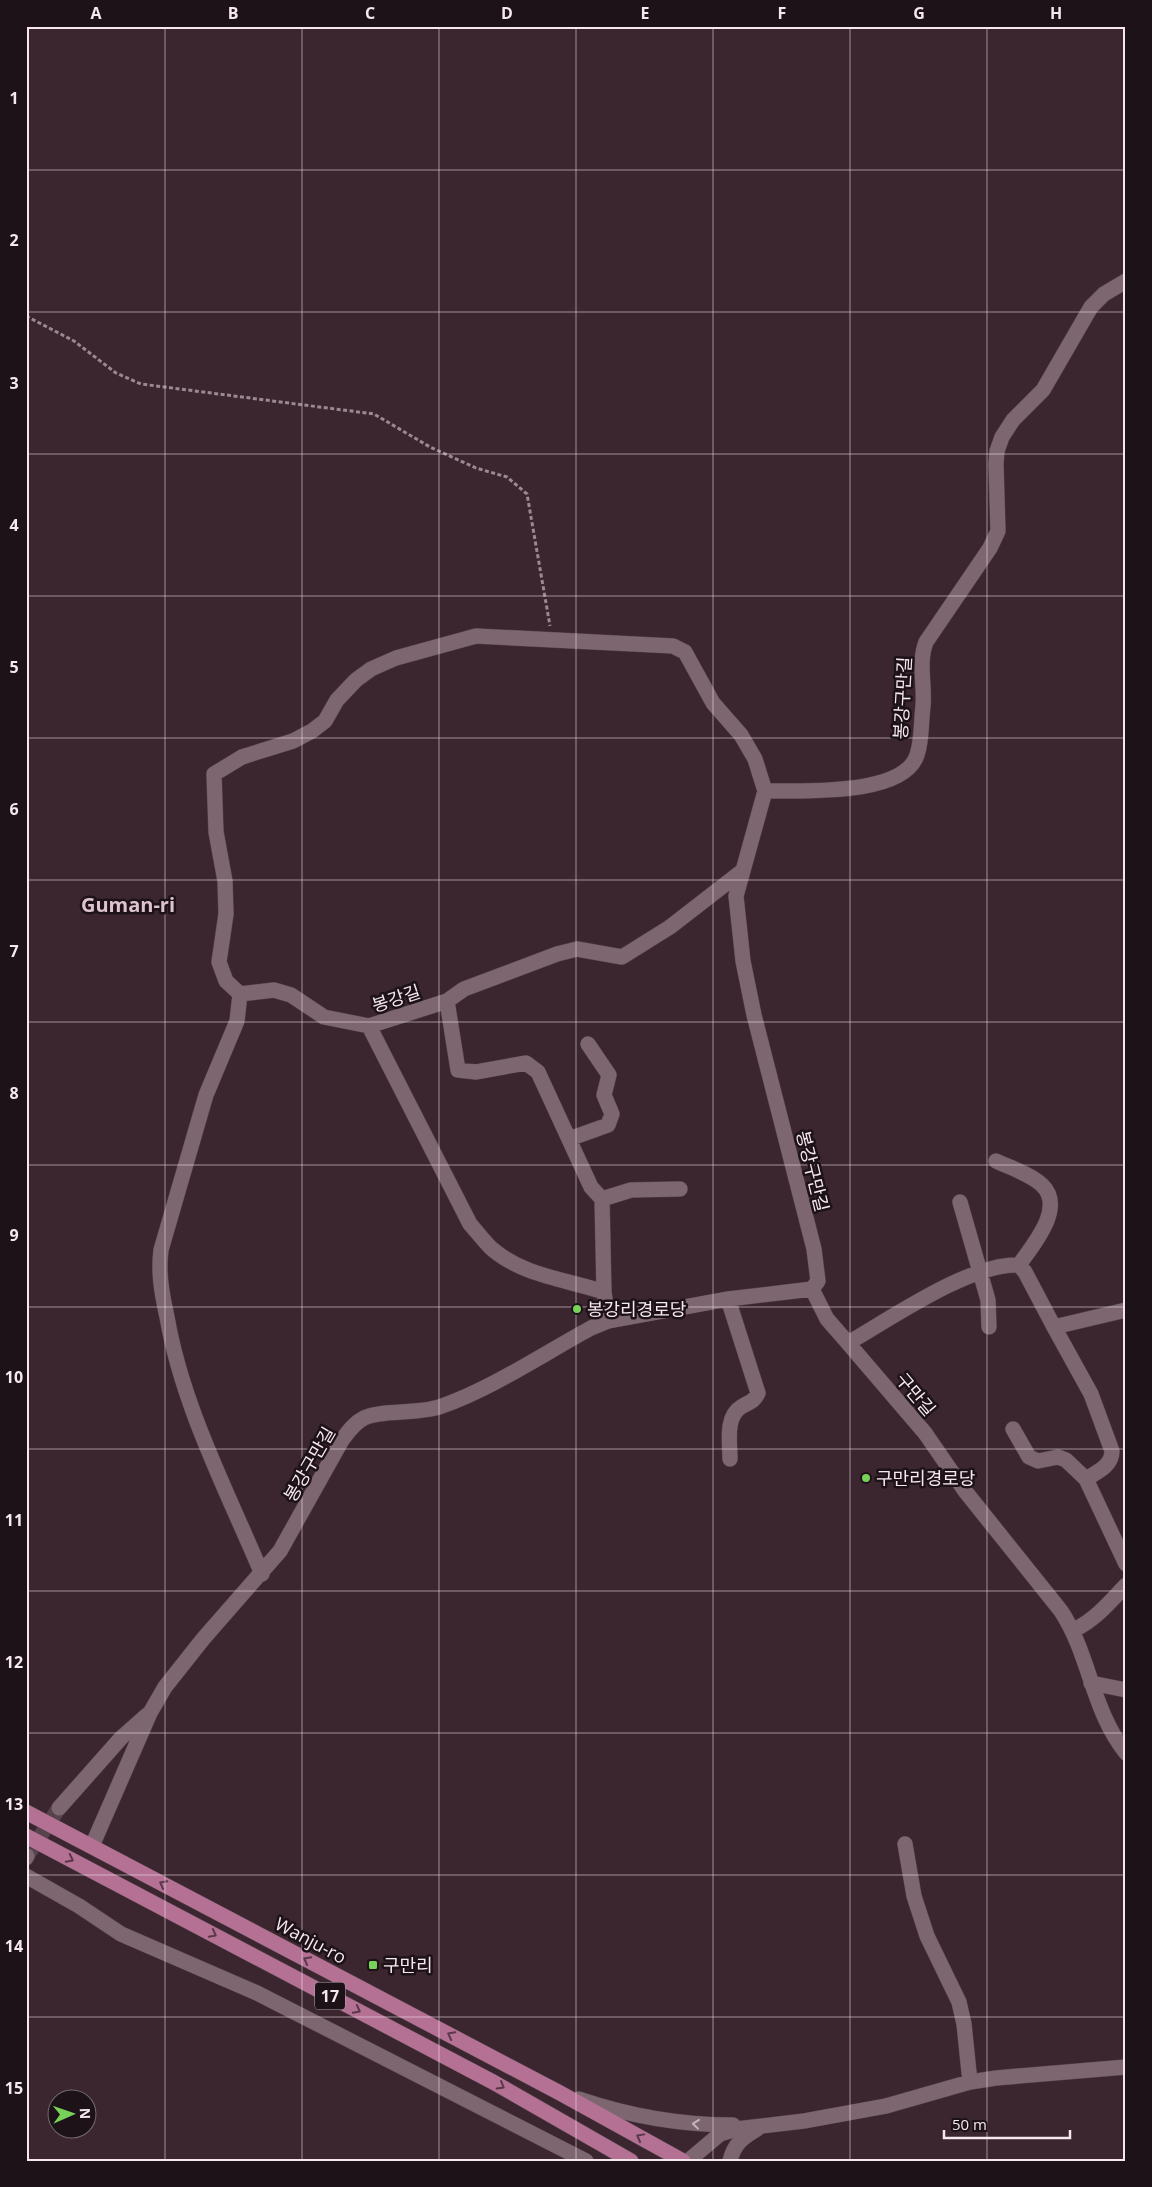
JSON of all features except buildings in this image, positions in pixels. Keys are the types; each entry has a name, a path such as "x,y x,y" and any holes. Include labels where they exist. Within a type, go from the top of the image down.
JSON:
{"main road":[{"name":"Wanju-ro","path":"26,1812 560,2093 683,2161"},
{"name":"17","path":"26,1836 493,2082 630,2161"}],"street":[{"name":"봉강구만길","path":"92,1846 150,1713 165,1687 184,1662 280,1551 342,1440 353,1426 364,1418 377,1415 408,1414 443,1406 474,1392 590,1328 608,1321 728,1299 812,1289 818,1281 814,1249 754,1014 743,961 736,896 741,872 765,791 859,789 899,775 909,768 917,756 920,731 923,703 922,652 926,642 990,548 998,531 996,464 997,451 1002,437 1013,420 1043,390 1091,306 1104,294 1126,281"},
{"path":"370,1026 324,1016 291,995 274,990 240,994 226,982 219,962 226,914 225,882 216,832 214,774 242,757 293,741 312,731 325,721 337,700 356,680 371,669 396,658 476,636 673,646 685,652 713,703 741,735 755,759 765,791"},
{"name":"봉강길","path":"604,1292 540,1275 512,1263 491,1248 470,1224 370,1026 447,1001 464,989 557,954 577,949 622,957 670,927 741,872"},
{"path":"240,994 237,1021 206,1095 181,1176 159,1267 160,1286 174,1355 192,1407 262,1574"},
{"path":"447,1001 458,1070 476,1072 526,1062 538,1072 591,1187 602,1199 604,1292 608,1321"},
{"path":"569,1139 608,1125 612,1114 604,1095 609,1075 588,1044"},
{"path":"996,1161 1043,1186 1049,1199 1049,1212 1045,1226 1018,1265"},
{"path":"602,1199 631,1190 680,1189"},
{"path":"960,1202 988,1300 989,1327"},
{"path":"848,1343 950,1283 1010,1264 1018,1265 1025,1272 1091,1394 1112,1451 1112,1458 1107,1465 1086,1479"},
{"name":"구만길","path":"812,1289 827,1319 925,1433 965,1491 1074,1630 1090,1683 1106,1724 1126,1753"},
{"path":"728,1299 758,1393 754,1400 739,1408 731,1417 730,1459"},
{"path":"1054,1327 1126,1310"},
{"path":"1013,1429 1029,1457 1038,1461 1058,1458 1066,1460 1086,1479 1126,1564"},
{"path":"1074,1630 1089,1623 1101,1613 1126,1585"},
{"path":"1090,1683 1126,1690"},
{"path":"59,1808 121,1738 150,1713"},
{"path":"905,1844 914,1896 927,1936 958,2002 964,2024 970,2082"},
{"path":"26,1876 79,1906 120,1934 257,1992 586,2161"},
{"path":"688,2161 720,2134 736,2129 886,2106 970,2082 1022,2074 1126,2067"},
{"path":"560,2093 612,2110 673,2121 712,2125 762,2126"},
{"path":"730,2161 733,2150 741,2139 762,2126"}],"path":[{"path":"26,316 74,341 116,373 141,384 374,414 430,447 476,468 507,477 527,494 552,639"}],"tunnel":[{"path":"27,1856 59,1808"}],"place":[{"name":"봉강리경로당","path":"577,1309"},
{"name":"구만리경로당","path":"866,1478"},
{"name":"구만리","path":"373,1965"}],"district":[{"name":"Guman-ri","path":"128,904"}]}
